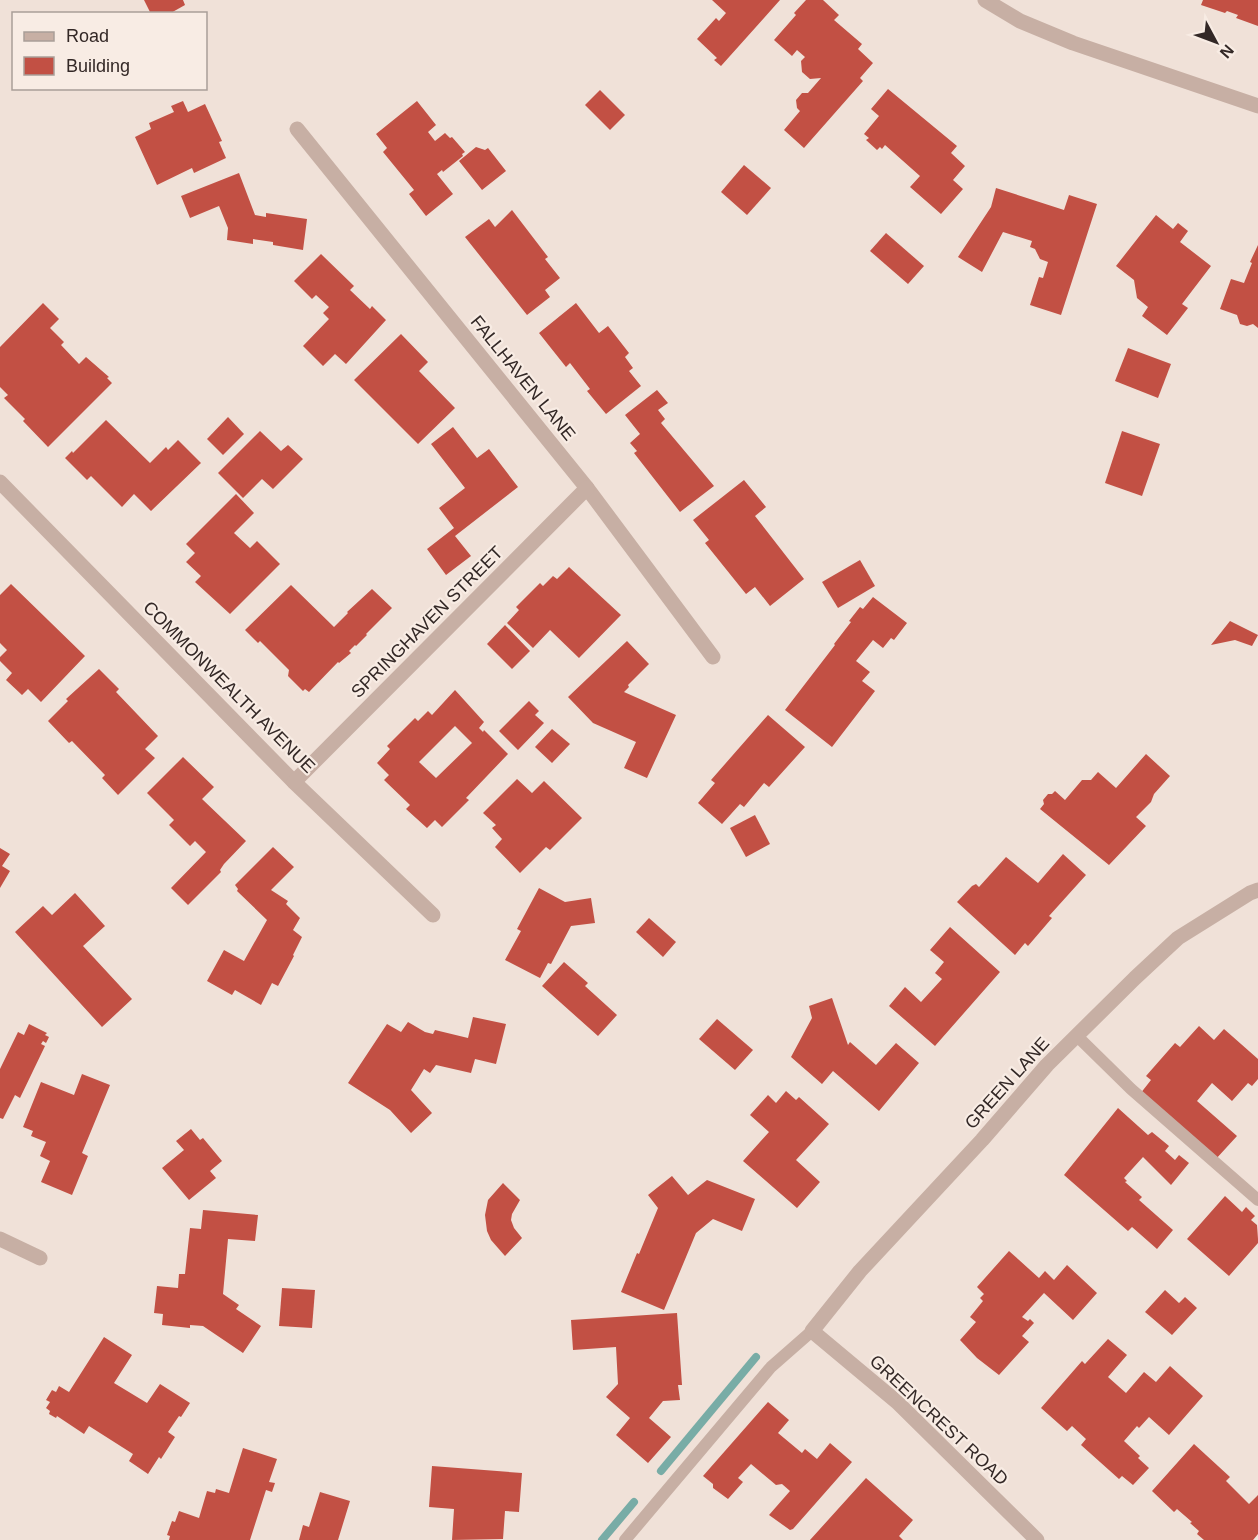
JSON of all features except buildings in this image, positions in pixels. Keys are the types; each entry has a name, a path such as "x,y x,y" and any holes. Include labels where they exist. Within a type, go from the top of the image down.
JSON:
{"street":[{"path":"985,0 1020,21 1073,43 1258,106"},
{"name":"FALLHAVEN LANE","path":"297,129 587,488 713,657"},
{"name":"COMMONWEALTH AVENUE","path":"0,482 294,782 433,915"},
{"name":"SPRINGHAVEN STREET","path":"294,782 587,488"},
{"name":"GREEN LANE","path":"812,1331 860,1271 1077,1035 1178,938 1258,890"},
{"path":"0,1239 40,1258"},
{"name":"GREENCREST ROAD","path":"812,1331 897,1402 1037,1540"}],"lane":[{"path":"1077,1035 1131,1089 1258,1200"},
{"path":"625,1540 771,1367 812,1331"}],"waterway":[{"path":"661,1471 756,1357"},
{"path":"602,1540 634,1502"}]}
